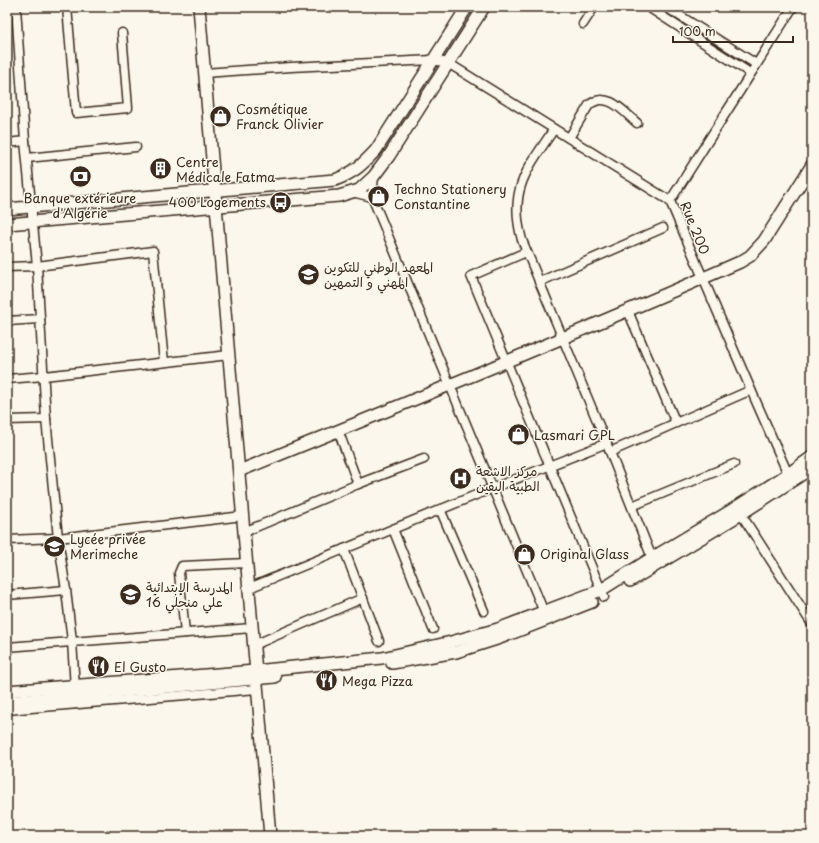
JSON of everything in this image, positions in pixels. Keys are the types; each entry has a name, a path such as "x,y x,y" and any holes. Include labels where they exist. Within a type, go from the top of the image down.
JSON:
{"main road":[{"path":"199,7 270,836"},
{"path":"7,209 335,180 350,174 362,165 376,150 467,7"},
{"path":"7,224 339,196 359,190 374,176 389,156 484,7"},
{"path":"239,471 450,385 561,337 628,311 740,262 756,250 764,241 812,165"},
{"path":"603,594 652,558 732,510 812,457"},
{"path":"7,702 256,680 380,665 456,652 500,638 546,616 603,594 741,514 812,468"},
{"path":"7,691 76,695"}],"street":[{"path":"7,710 76,695 72,641 58,538 46,419 37,266 25,140 16,7"},
{"path":"67,7 76,113 128,108 122,33"},
{"path":"583,24 594,7"},
{"path":"648,7 750,73"},
{"path":"666,7 756,64"},
{"name":"Rue 200","path":"788,474 670,201 793,7"},
{"path":"204,73 433,60 448,64 670,201"},
{"path":"569,138 589,105 599,99 605,99 612,102 637,124"},
{"path":"554,129 522,179 517,197 517,224 526,252 607,443 652,558"},
{"path":"7,143 25,140"},
{"path":"27,158 136,146"},
{"path":"374,176 372,197 546,616"},
{"path":"352,192 372,197"},
{"path":"539,282 663,228"},
{"path":"7,267 37,266 153,251 164,362"},
{"path":"526,252 471,276 603,594"},
{"path":"628,311 676,423"},
{"path":"7,320 40,319"},
{"path":"7,379 229,355"},
{"path":"610,452 751,390"},
{"path":"7,420 46,419"},
{"path":"338,430 358,484"},
{"path":"249,588 440,509 607,443"},
{"path":"244,532 358,484 424,459"},
{"path":"632,506 734,464"},
{"path":"440,509 484,611"},
{"path":"741,514 812,624"},
{"path":"7,540 58,538 243,516"},
{"path":"392,529 433,629"},
{"path":"344,549 379,641"},
{"path":"185,633 179,573 182,566 247,563"},
{"path":"7,595 66,590"},
{"path":"254,645 363,598"},
{"path":"7,647 252,628"}],"place":[{"name":"Cosmétique Franck Olivier","path":"221,116"},
{"name":"Centre Médicale Fatma","path":"161,169"},
{"name":"Banque extérieure d'Algérie","path":"80,176"},
{"name":"Techno Stationery Constantine","path":"378,196"},
{"name":"400 Logements","path":"281,202"},
{"name":"المعهد الوطني للتكوين المهني و التمهين","path":"309,274"},
{"name":"Lasmari GPL","path":"518,435"},
{"name":"مركز الاشعة الطبية اليقين","path":"461,478"},
{"name":"Lycée privée Merimeche","path":"54,546"},
{"name":"Original Glass","path":"524,554"},
{"name":"المدرسة الإبتدائية علي منجلي 16","path":"130,594"},
{"name":"El Gusto","path":"98,667"},
{"name":"Mega Pizza","path":"326,681"}]}
